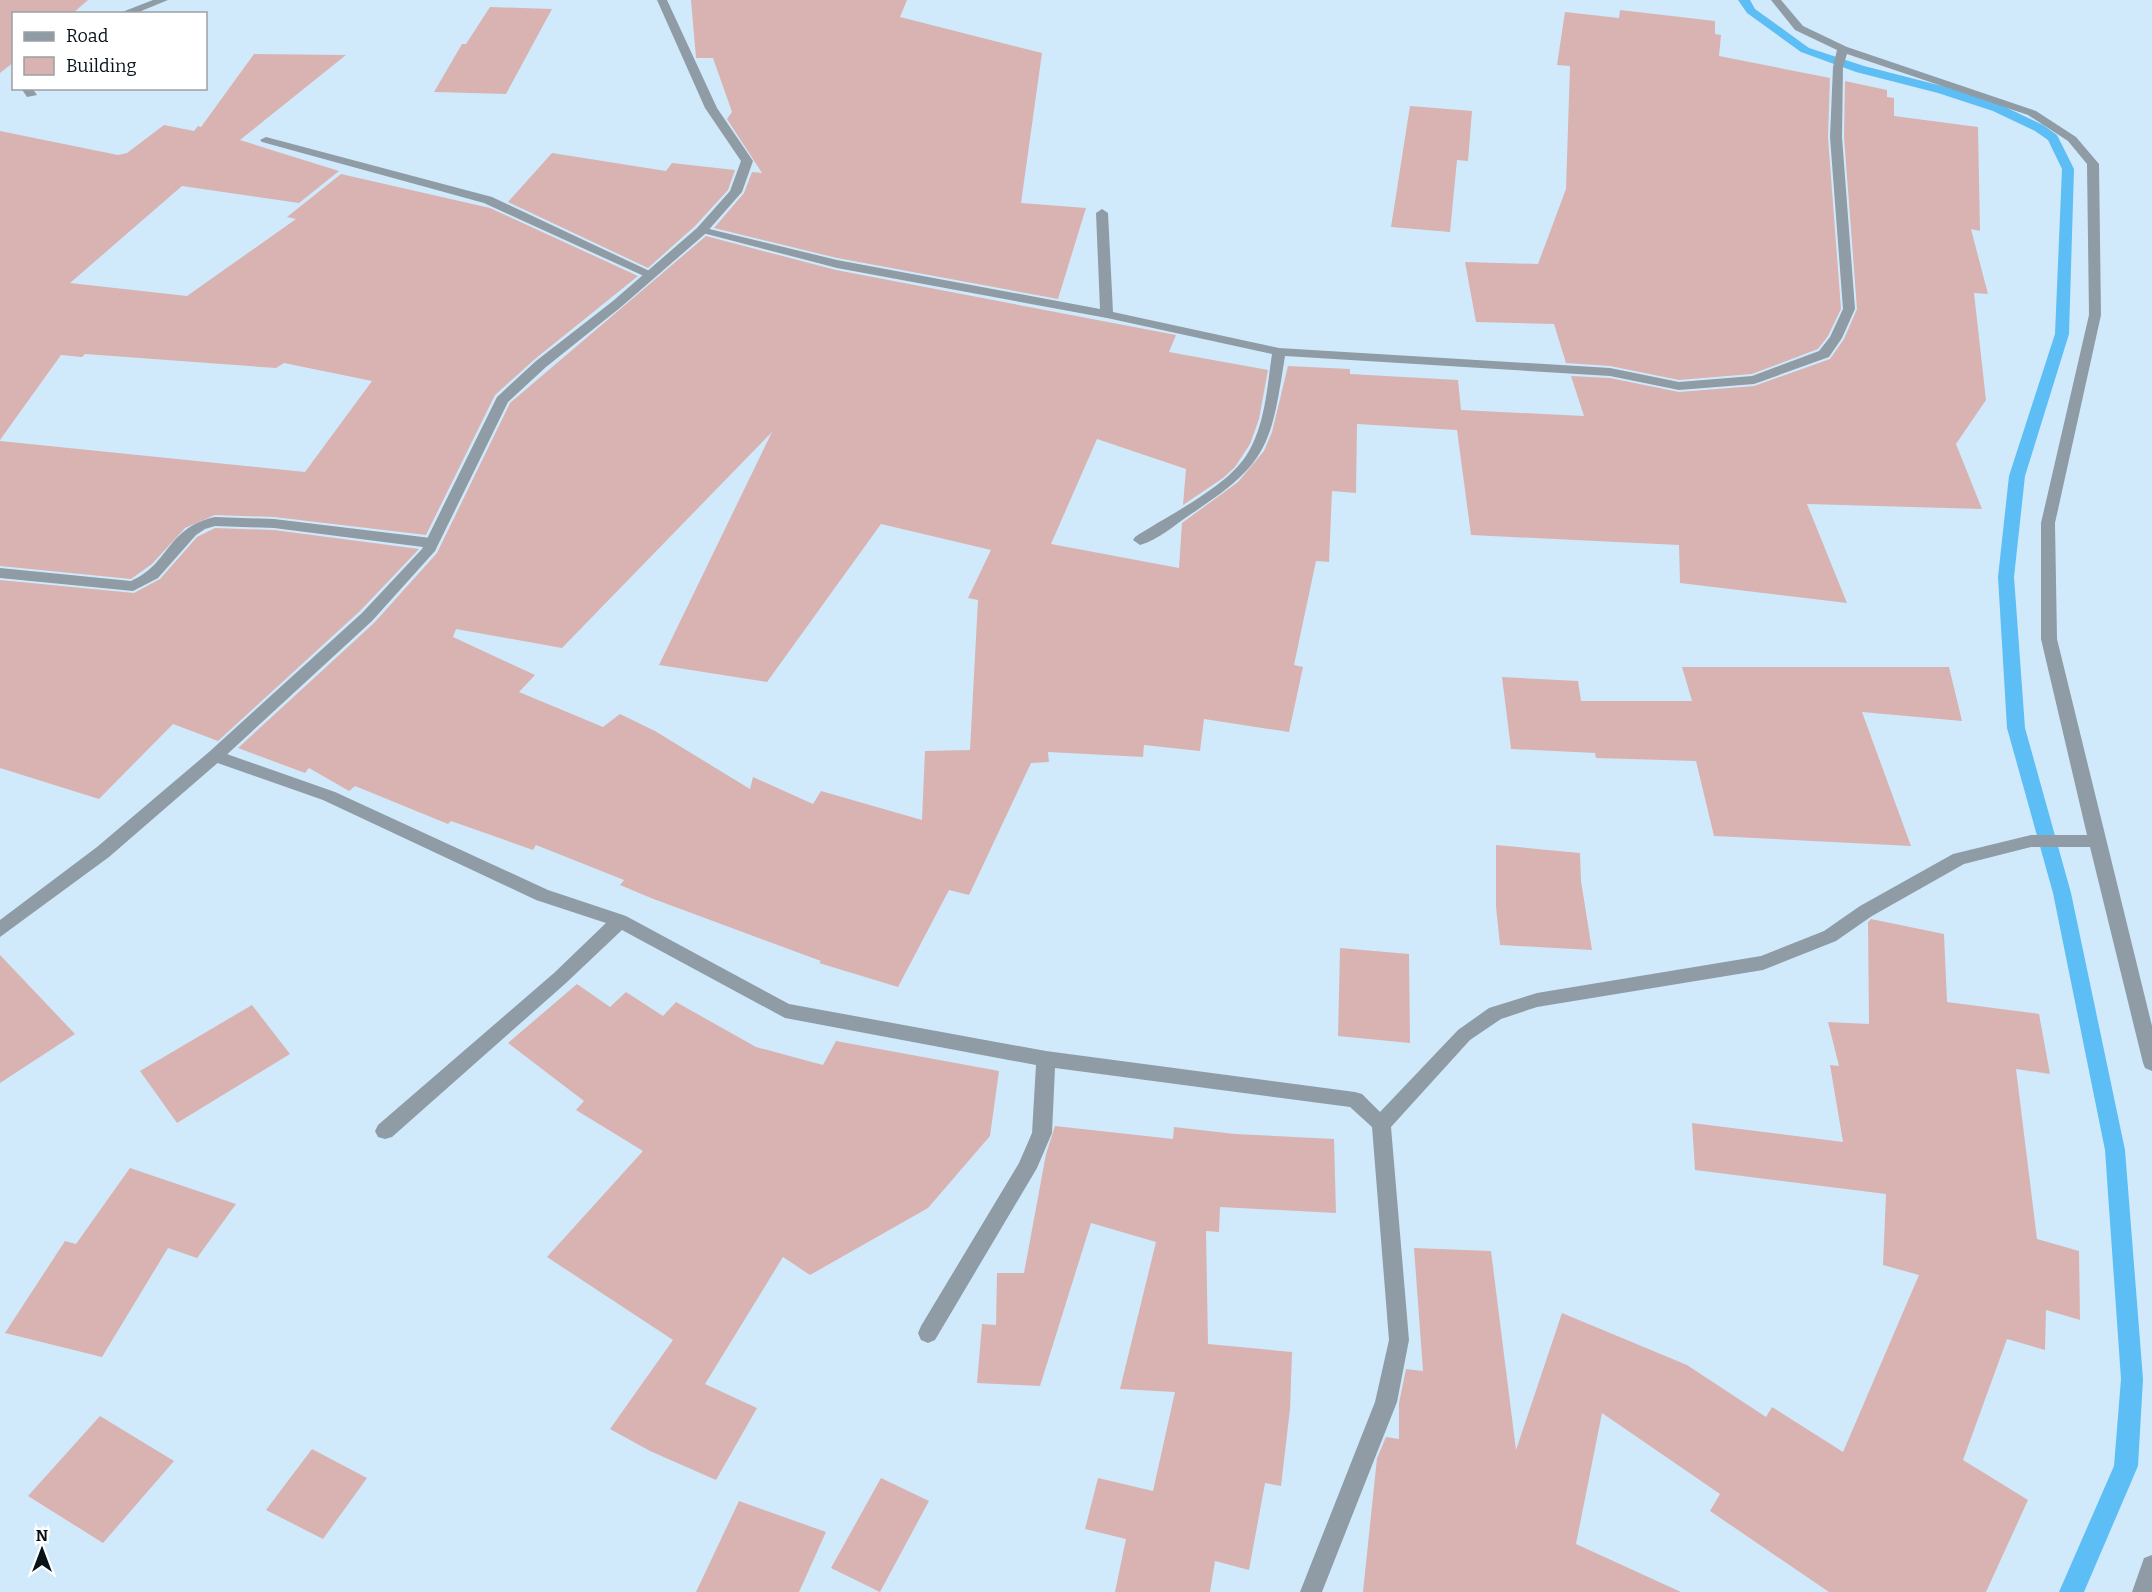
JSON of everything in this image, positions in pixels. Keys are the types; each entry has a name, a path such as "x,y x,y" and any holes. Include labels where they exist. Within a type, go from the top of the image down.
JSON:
{"street":[{"path":"128,12 163,0"},
{"path":"0,930 103,852 216,756 367,618 421,558 431,543 502,400 541,364 701,231 736,192 747,161 711,108 662,0"},
{"path":"1776,0 1799,27 1841,57 1981,94 2032,113 2072,139 2093,164 2096,315 2048,523 2049,639 2096,841 2152,1063"},
{"path":"701,231 837,264 1107,314 1279,352 1610,372 1679,386 1754,380 1824,354 1836,338 1849,309 1836,137 1841,57"},
{"path":"266,140 436,184 488,200 650,274"},
{"path":"1102,213 1107,314"},
{"path":"1140,540 1221,487 1251,460 1264,428 1279,352"},
{"path":"0,573 133,586 150,578 190,531 210,521 272,523 431,543"},
{"path":"216,756 329,796 542,895 620,921 785,1011 1046,1059 1355,1100 1381,1124 1399,1340 1386,1402 1311,1592"},
{"path":"1381,1124 1464,1035 1495,1013 1537,1000 1763,963 1830,936 1866,911 1959,859 2031,841 2096,841"},
{"path":"385,1131 560,978 620,921"},
{"path":"928,1333 1027,1168 1042,1133 1046,1059"},
{"path":"2143,1592 2152,1566"}],"building":[{"path":"0,0 88,0 74,12 12,12 12,64 0,73"},
{"path":"691,0 907,0 900,17 1042,53 1021,203 1086,208 1058,299 837,258 714,228 744,193 752,172 762,173 727,119 732,112 713,58 696,58"},
{"path":"490,7 552,9 506,94 434,92 462,44 466,44"},
{"path":"1620,10 1715,21 1715,34 1721,35 1719,56 1830,78 1828,137 1841,309 1828,336 1818,349 1752,374 1679,380 1610,366 1566,363 1554,324 1476,322 1465,262 1538,264 1566,189 1570,66 1557,65 1565,12 1619,18"},
{"path":"254,54 346,55 240,140 339,171 299,203 182,186 70,283 187,296 296,219 287,217 341,174 490,208 638,276 535,359 495,395 426,535 274,517 215,515 185,528 152,564 131,579 0,566 0,441 305,472 372,381 284,363 276,368 85,354 82,357 61,355 0,440 0,131 118,155 127,153 164,125 194,131 198,126 201,127"},
{"path":"1845,81 1887,90 1887,97 1894,98 1894,116 1978,127 1980,231 1971,229 1988,294 1974,293 1986,400 1956,444 1982,509 1807,504 1847,603 1680,583 1679,545 1471,535 1457,430 1357,424 1356,493 1332,491 1329,562 1316,561 1294,665 1303,667 1289,732 1204,719 1200,751 1144,745 1143,757 1048,752 1049,762 1031,763 969,895 949,890 898,987 819,963 821,961 651,898 620,885 624,880 536,845 533,850 451,821 448,824 355,786 349,791 309,768 305,773 238,748 374,623 437,553 510,403 706,236 836,270 1176,335 1169,352 1268,370 1259,419 1250,444 1235,467 1223,478 1183,505 1186,469 1097,439 1051,544 1179,568 1182,523 1238,482 1264,451 1272,432 1288,366 1350,369 1350,374 1458,380 1461,410 1584,416 1571,376 1610,378 1679,392 1754,386 1830,359 1844,339 1857,309 1844,137","holes":["772,432 659,665 767,682 881,524 991,550 968,598 978,600 970,750 925,751 922,820 821,791 813,804 753,777 750,789 655,731 620,714 603,727 519,692 535,675 453,637 456,629 562,648"]},
{"path":"1410,106 1472,111 1468,161 1457,160 1450,232 1391,227"},
{"path":"552,153 666,171 672,163 735,170 728,190 695,226 648,268 508,202"},
{"path":"215,528 274,530 419,549 360,611 218,741 173,724 99,799 0,768 0,580 134,593 160,579 197,537"},
{"path":"1682,667 1949,667 1962,721 1862,712 1911,846 1714,836 1696,761 1596,758 1595,753 1511,749 1502,677 1578,681 1581,701 1692,701"},
{"path":"1496,845 1580,853 1581,881 1592,950 1500,945 1496,907"},
{"path":"1871,919 1944,934 1947,1002 2039,1014 2050,1074 2016,1069 2037,1239 2079,1251 2080,1320 2046,1310 2045,1350 2007,1339 1963,1460 2028,1500 1986,1592 1829,1592 1710,1511 1720,1494 1602,1413 1576,1544 1681,1592 1363,1592 1377,1458 1386,1437 1399,1439 1399,1403 1406,1369 1423,1371 1414,1248 1491,1251 1516,1450 1562,1313 1687,1365 1766,1417 1772,1407 1843,1452 1919,1275 1883,1265 1886,1194 1695,1170 1692,1123 1843,1142 1830,1065 1839,1066 1828,1022 1869,1024 1868,922"},
{"path":"1340,948 1409,954 1410,1043 1338,1036"},
{"path":"0,955 75,1034 0,1083"},
{"path":"577,984 610,1007 626,992 663,1016 676,1002 756,1047 823,1065 836,1041 999,1071 990,1136 928,1208 810,1275 783,1257 705,1384 757,1408 716,1480 650,1451 610,1429 673,1340 547,1257 643,1151 576,1110 584,1101 508,1043"},
{"path":"252,1005 290,1054 177,1123 140,1071"},
{"path":"1055,1126 1173,1139 1174,1127 1235,1134 1334,1139 1336,1213 1220,1207 1219,1232 1206,1231 1208,1344 1292,1352 1290,1409 1281,1486 1265,1483 1249,1570 1215,1561 1210,1592 1115,1592 1126,1539 1085,1529 1098,1478 1153,1491 1175,1392 1120,1389 1156,1242 1091,1223 1040,1386 977,1383 982,1324 996,1325 997,1273 1024,1273 1046,1154"},
{"path":"130,1168 236,1204 197,1258 168,1248 102,1357 5,1333 65,1241 76,1244"},
{"path":"100,1416 174,1461 103,1543 28,1496"},
{"path":"312,1449 367,1478 323,1539 266,1510"},
{"path":"881,1478 929,1501 880,1592 831,1568"},
{"path":"739,1501 826,1532 799,1592 696,1592"}],"waterway":[{"path":"1744,0 1751,11 1805,50 1860,69 1942,90 1997,108 2039,128 2053,138 2068,169 2062,334 2017,476 2006,577 2016,728 2062,893 2115,1150 2132,1379 2126,1466 2071,1592"}]}
